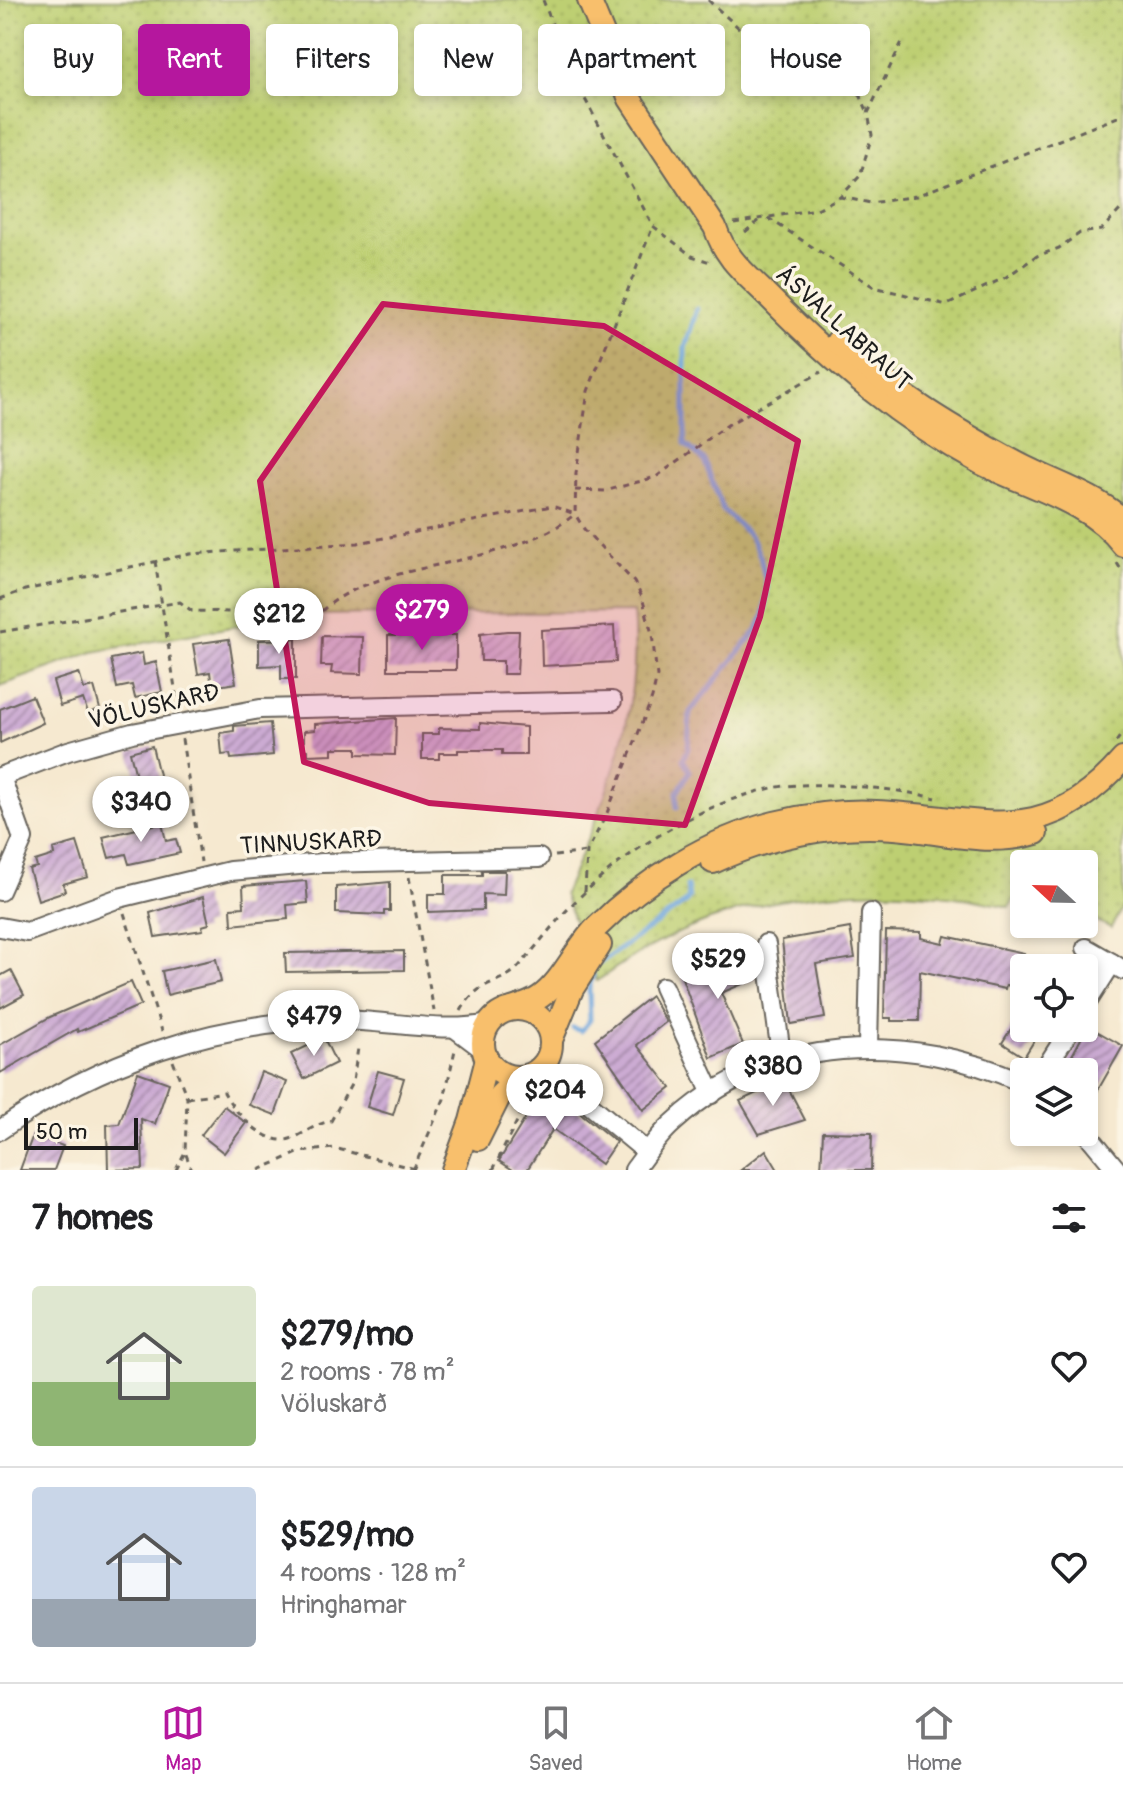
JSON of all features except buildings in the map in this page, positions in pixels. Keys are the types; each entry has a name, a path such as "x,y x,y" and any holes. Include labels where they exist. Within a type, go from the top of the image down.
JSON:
{"main road":[{"name":"ÁSVALLABRAUT","path":"589,0 630,99 715,227 855,359 909,400 1000,454 1098,502 1123,520"},
{"name":"ÁSVALLABRAUT","path":"715,227 723,251 741,271 828,355 886,403 983,464 1081,510 1123,545"},
{"path":"453,1170 471,1121 489,1024 547,991 595,928 625,902 688,859 737,835 772,824 842,812 901,813 986,825 1024,821 1078,799 1095,788 1123,759"},
{"path":"485,1055 500,1073 518,1078 547,1069 551,1040 587,960 613,930 642,904 719,860 767,841 846,828 893,828 984,841 1024,836 1072,818 1123,777"},
{"path":"512,1009 534,1013 543,1021 551,1040"},
{"path":"466,1170 493,1108 518,1078"}],"street":[{"name":"VÖLUSKARÐ","path":"0,777 68,751 132,733 260,709 612,701"},
{"path":"0,777 17,813 23,839 0,891"},
{"name":"TINNUSKARÐ","path":"0,927 27,932 119,898 203,875 322,863 539,858"},
{"path":"868,1047 871,913"},
{"path":"766,944 782,1061"},
{"path":"1086,948 1117,966 1098,990"},
{"path":"663,987 712,1094"},
{"path":"0,1130 74,1086 167,1046 251,1027 309,1021 366,1020 436,1026 485,1055"},
{"path":"456,1037 489,1024"},
{"path":"634,1170 670,1125 712,1094 782,1061 830,1049 868,1047 939,1055 990,1068 1010,1077"},
{"path":"547,1069 647,1152"},
{"path":"1097,1146 1117,1170"}],"path":[{"path":"708,0 751,39 802,38 828,47 851,73 868,113 872,135 860,176 840,197 817,209 715,227"},
{"path":"868,113 902,42"},
{"path":"840,197 871,203 916,196 1123,115"},
{"path":"768,218 874,287 947,305 1006,277 1080,233 1101,230 1123,207"},
{"path":"745,232 762,219"},
{"path":"585,892 587,852 607,813 652,698 657,676 652,634 642,597 634,582 584,529 575,514 575,490 588,391 653,226"},
{"path":"575,490 614,490 656,477 729,424 821,372"},
{"path":"0,599 25,590 190,554 358,543 552,506 575,514"},
{"path":"0,632 180,602 192,611 272,613 308,626 327,604 358,587 505,550 557,528 575,514"},
{"path":"155,561 176,693"},
{"path":"182,739 203,875"},
{"path":"539,858 587,852"},
{"path":"410,889 436,1026"},
{"path":"129,927 187,1098 185,1152 192,1170"},
{"path":"413,1169 444,1099 456,1037"},
{"path":"187,1098 224,1092 241,1115 263,1133 277,1140 290,1139 318,1123 331,1121 353,1081 358,1048"},
{"path":"493,1170 547,1069"},
{"path":"259,1170 300,1152 323,1148 345,1149 419,1170"},
{"path":"176,1170 185,1152"}],"highlighted area":[{"path":"383,304 604,326 798,441 760,617 685,825 429,803 304,762 260,481"}],"green space":[{"path":"0,0 1123,0 1123,905 1111,928 1098,922 1098,850 1010,850 1009,907 955,897 901,892 847,892 794,898 742,910 691,927 643,951 597,981 564,894 618,757 632,687 635,651 633,612 297,615 93,652 0,686"}],"waterway":[{"path":"677,807 677,793 690,771 683,759 688,749 690,712 757,630 764,616 767,588 760,556 750,536 723,510 704,460 685,444 685,348 697,309"},
{"path":"600,963 685,903 689,898 687,886"},
{"path":"573,1028 581,1031 590,1020 589,988 593,975"}]}
